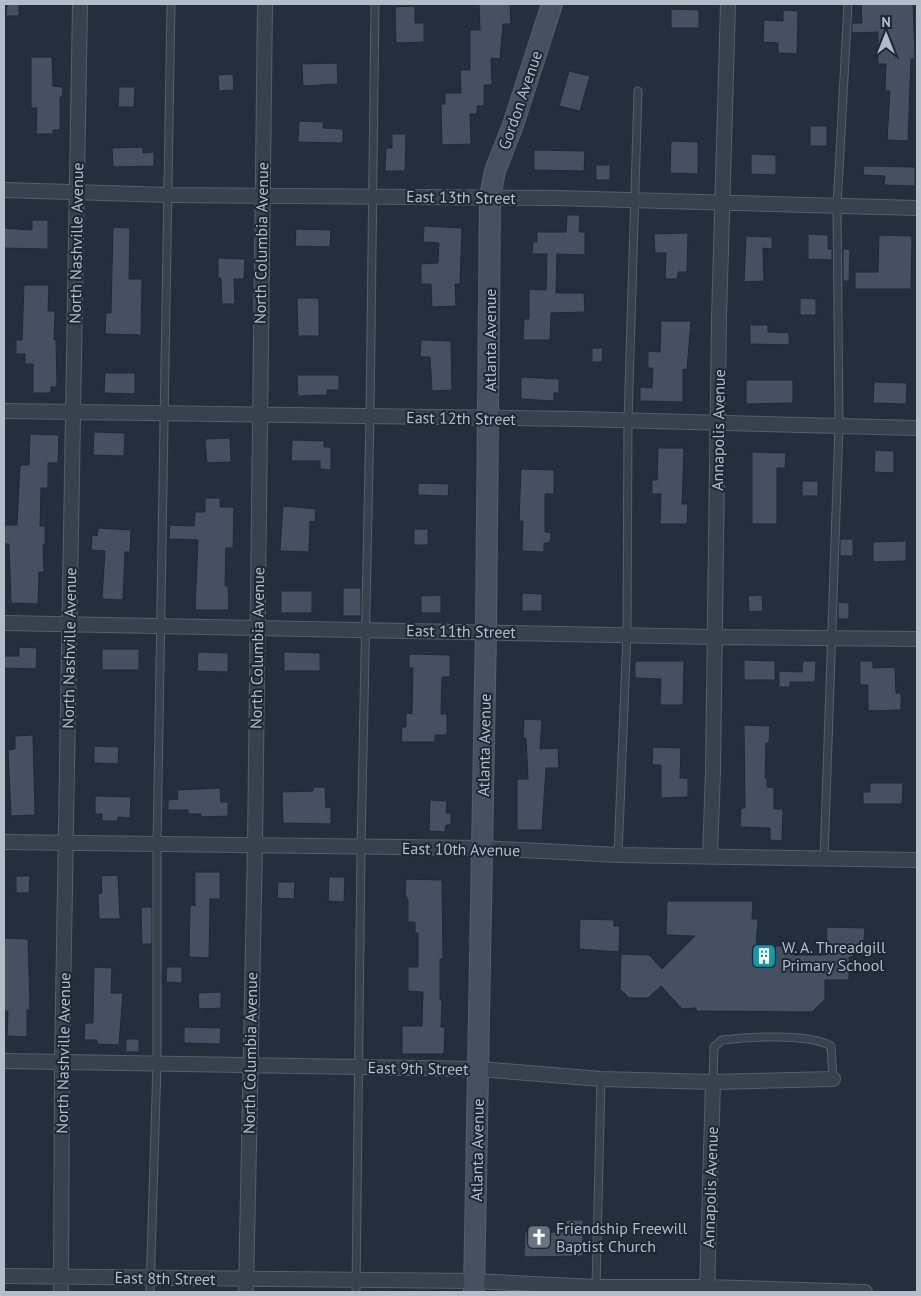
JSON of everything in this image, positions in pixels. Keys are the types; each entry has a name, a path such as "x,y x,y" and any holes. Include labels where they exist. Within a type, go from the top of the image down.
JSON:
{"street":[{"name":"North Nashville Avenue","path":"61,1292 62,1062 80,4"},
{"name":"North Columbia Avenue","path":"246,1286 255,846 265,4"},
{"name":"Gordon Avenue","path":"490,197 495,171 513,125 552,4"},
{"name":"Annapolis Avenue","path":"710,857 716,637 722,202 728,4"},
{"name":"East 13th Street","path":"4,190 170,195 490,197 917,208"},
{"name":"Atlanta Avenue","path":"474,1287 483,848 490,197"},
{"name":"East 12th Street","path":"4,411 718,422 917,428"},
{"name":"East 11th Street","path":"4,623 716,637 917,638"},
{"name":"East 10th Avenue","path":"4,842 361,848 483,848 618,855 917,860"},
{"name":"East 9th Street","path":"4,1061 479,1069 601,1080 713,1082 832,1080"},
{"name":"Annapolis Avenue","path":"707,1290 713,1082"},
{"name":"East 8th Street","path":"4,1276 150,1277 246,1286 865,1292"}],"lane":[{"path":"150,1292 157,1064 157,845 170,195 171,4"},
{"path":"357,1286 361,848 370,417 375,4"},
{"path":"824,858 839,426 837,207 848,4"},
{"path":"618,855 626,634 628,421 638,91"},
{"path":"713,1082 714,1047 722,1040 744,1037 809,1039 823,1042 831,1046 832,1080"},
{"path":"596,1290 601,1080"}],"building":[{"path":"7,4 19,4 19,16 6,16"},
{"path":"479,4 510,4 511,24 503,24 500,59 491,58 492,85 484,85 484,106 477,106 477,114 470,114 471,144 442,145 441,104 445,104 445,93 461,93 460,70 470,70 470,30 480,30"},
{"path":"861,4 913,4 915,59 911,59 908,141 887,140 890,91 885,91 886,64 878,64 878,32 852,33 852,23 862,23"},
{"path":"415,6 415,23 424,23 424,42 396,43 395,7"},
{"path":"671,9 699,10 699,28 671,28"},
{"path":"783,10 798,11 797,54 778,53 778,43 763,42 764,20 783,21"},
{"path":"31,57 52,57 53,86 63,87 62,97 60,97 60,130 53,130 53,134 36,134 37,108 31,108"},
{"path":"337,63 338,84 303,86 302,64"},
{"path":"569,71 590,76 580,111 559,106"},
{"path":"233,74 234,90 219,91 218,75"},
{"path":"119,87 135,87 134,107 118,107"},
{"path":"299,121 324,122 323,128 343,129 343,143 298,142"},
{"path":"810,126 827,126 827,146 810,146"},
{"path":"392,134 406,134 405,171 385,171 386,148 392,148"},
{"path":"671,141 698,142 698,174 670,173"},
{"path":"143,147 143,153 154,152 154,166 113,167 112,148"},
{"path":"534,150 585,151 584,171 534,170"},
{"path":"751,154 776,155 776,175 751,174"},
{"path":"596,165 610,165 610,180 596,180"},
{"path":"864,166 915,167 915,186 884,185 885,176 863,175"},
{"path":"567,215 580,215 579,232 585,232 585,255 557,254 556,293 584,293 585,312 551,313 550,340 523,340 524,319 529,319 529,289 546,290 547,254 532,254 533,242 537,242 537,232 566,232"},
{"path":"32,220 48,220 48,249 4,248 4,228 32,230"},
{"path":"424,226 462,228 460,284 455,284 456,306 432,307 431,284 421,284 421,264 438,263 439,243 423,242"},
{"path":"113,227 130,228 129,279 142,279 141,335 105,334 106,313 111,313"},
{"path":"296,229 331,230 330,247 295,246"},
{"path":"688,233 687,272 678,272 677,279 665,279 666,253 655,253 654,234"},
{"path":"808,234 828,235 828,249 832,249 832,260 808,259"},
{"path":"879,235 912,236 911,289 855,289 855,272 878,272"},
{"path":"746,236 772,237 772,249 763,248 764,281 744,282"},
{"path":"843,249 850,249 849,281 843,281"},
{"path":"218,258 245,259 244,279 234,279 235,304 222,304 221,278 218,278"},
{"path":"24,285 49,285 48,311 55,311 54,340 56,340 57,387 51,387 51,393 33,393 33,364 25,364 25,354 16,354 16,340 22,340"},
{"path":"297,298 319,298 319,336 298,336"},
{"path":"800,298 816,299 816,315 800,315"},
{"path":"661,321 691,321 687,370 683,369 683,402 640,401 640,387 652,388 653,368 648,368 648,351 660,352"},
{"path":"750,325 768,325 768,332 789,333 789,345 750,344"},
{"path":"421,340 451,341 452,390 432,391 430,357 420,357"},
{"path":"592,348 603,348 602,362 592,362"},
{"path":"105,373 135,373 135,394 104,393"},
{"path":"297,375 339,375 339,390 327,390 327,395 298,396"},
{"path":"521,377 559,379 559,393 554,393 554,401 521,399"},
{"path":"746,380 793,380 793,403 746,404"},
{"path":"874,382 907,383 906,404 873,403"},
{"path":"94,432 125,433 124,456 93,455"},
{"path":"30,434 59,435 58,463 48,463 48,488 41,488 40,526 45,526 45,545 43,545 44,572 39,572 38,604 11,603 9,544 4,544 5,525 17,525 20,465 29,465"},
{"path":"230,438 231,462 207,463 205,439"},
{"path":"292,440 324,441 324,447 331,447 331,470 320,469 320,461 291,461"},
{"path":"658,448 684,448 682,504 688,504 687,524 660,524 661,494 652,494 652,480 657,480"},
{"path":"875,450 894,451 894,473 874,472"},
{"path":"752,452 786,453 785,468 777,468 777,524 752,524"},
{"path":"521,469 554,470 554,494 545,494 545,532 551,533 550,543 544,543 544,552 522,551 523,521 519,521"},
{"path":"802,481 818,481 818,496 802,496"},
{"path":"418,483 449,484 448,496 418,495"},
{"path":"205,498 220,498 220,507 234,507 233,548 226,548 225,586 228,586 229,610 195,610 198,540 169,539 170,525 194,526 195,512 205,512"},
{"path":"283,506 316,509 315,522 310,521 309,552 280,551"},
{"path":"98,528 131,530 130,552 125,552 123,600 102,599 105,551 91,550 92,535 97,536"},
{"path":"414,529 428,529 428,545 414,545"},
{"path":"840,539 853,539 853,556 840,556"},
{"path":"906,541 906,561 873,562 873,542"},
{"path":"343,588 361,588 361,616 343,616"},
{"path":"281,591 312,591 312,613 281,613"},
{"path":"522,593 542,594 542,611 522,611"},
{"path":"441,595 441,613 421,613 421,596"},
{"path":"762,595 763,611 749,612 748,596"},
{"path":"838,602 849,603 849,619 838,619"},
{"path":"19,647 37,648 36,669 4,668 4,656 19,656"},
{"path":"102,649 139,649 139,670 102,670"},
{"path":"198,652 228,653 228,672 197,671"},
{"path":"284,652 320,653 320,671 284,671"},
{"path":"409,654 450,655 450,677 442,677 441,714 447,714 447,735 435,735 435,742 401,742 402,727 406,727 406,713 412,714 413,668 409,668"},
{"path":"744,660 775,661 775,680 744,680"},
{"path":"635,661 684,661 683,705 660,705 661,679 635,678"},
{"path":"803,661 816,661 815,682 790,682 790,687 779,687 779,671 802,672"},
{"path":"860,661 873,661 873,668 895,667 896,693 901,693 901,710 868,711 868,685 860,685"},
{"path":"524,719 542,720 540,749 558,748 559,768 546,768 542,830 517,830 517,779 528,779 526,738 523,738"},
{"path":"744,725 770,726 769,743 766,743 765,778 767,778 767,787 774,788 774,809 783,809 782,841 770,840 770,828 740,827 741,808 745,808"},
{"path":"33,735 35,815 11,816 8,750 15,749 15,736"},
{"path":"94,746 119,747 118,764 94,763"},
{"path":"653,747 681,748 680,778 688,778 688,797 661,798 661,765 652,765"},
{"path":"870,783 903,783 902,804 863,804 863,792 870,792"},
{"path":"313,787 325,787 326,808 331,807 331,824 283,823 282,792 313,791"},
{"path":"220,788 221,802 228,802 228,816 201,817 201,814 188,814 188,810 168,810 168,800 178,799 177,790"},
{"path":"95,796 131,797 130,818 118,817 117,821 102,821 102,814 95,814"},
{"path":"430,800 447,801 446,813 451,813 451,825 446,825 445,832 429,831"},
{"path":"195,872 220,872 220,899 210,899 209,958 189,957 190,905 195,906"},
{"path":"118,875 120,919 99,919 98,894 102,893 101,876"},
{"path":"16,876 30,876 29,893 16,893"},
{"path":"329,877 345,877 344,902 328,901"},
{"path":"406,879 442,880 443,959 440,959 440,1000 442,1000 441,1027 445,1027 444,1054 402,1054 402,1026 422,1026 423,992 408,991 408,967 418,967 418,933 415,933 415,922 408,922 408,900 405,894"},
{"path":"278,882 295,882 294,899 277,898"},
{"name":"W. A. Threadgill Primary School","path":"667,901 753,901 752,919 758,919 756,946 794,946 794,955 826,955 827,927 865,928 863,953 853,953 853,957 849,957 849,980 825,980 825,999 812,1012 696,1011 696,1008 682,1009 661,986 648,998 629,998 620,989 621,954 649,955 662,969 695,936 666,935"},
{"path":"141,907 152,907 152,944 142,944"},
{"path":"580,919 614,920 614,926 620,926 619,952 579,949"},
{"path":"4,938 28,939 30,1010 27,1010 27,1037 7,1036 8,1011 4,1011"},
{"path":"94,967 112,968 111,993 123,993 119,1045 97,1044 97,1040 84,1040 85,1023 93,1023"},
{"path":"167,967 182,967 182,983 166,982"},
{"path":"221,992 221,1008 199,1009 198,993"},
{"path":"184,1027 221,1028 220,1044 184,1043"},
{"path":"126,1039 139,1039 139,1052 126,1052"},
{"name":"Friendship Freewill Baptist Church","path":"566,1220 583,1220 583,1256 524,1257 525,1232 566,1232"}],"place":[{"name":"W. A. Threadgill Primary School","path":"764,956"},
{"name":"Friendship Freewill Baptist Church","path":"539,1237"}]}
